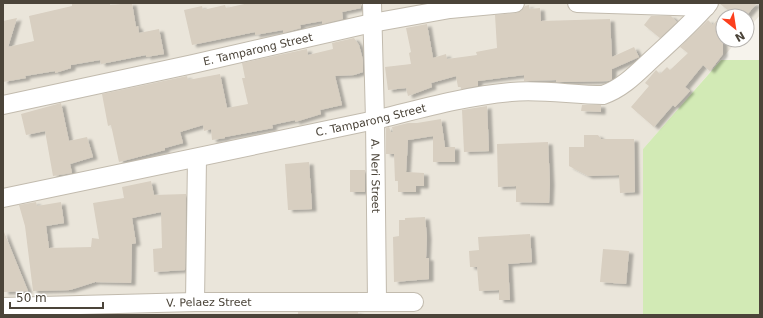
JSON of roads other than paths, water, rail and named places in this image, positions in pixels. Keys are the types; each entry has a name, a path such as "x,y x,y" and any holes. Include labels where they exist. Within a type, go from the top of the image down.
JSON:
{"street":[{"name":"A. Neri Street","path":"372,3 377,301"},
{"name":"E. Tamparong Street","path":"3,105 372,23 450,9 515,3"},
{"path":"577,3 708,5"},
{"name":"C. Tamparong Street","path":"3,198 375,120 454,101 511,92 603,95 612,92 624,84 676,38 708,5"},
{"path":"195,302 197,158"},
{"name":"V. Pelaez Street","path":"3,307 195,302 414,302"}]}
